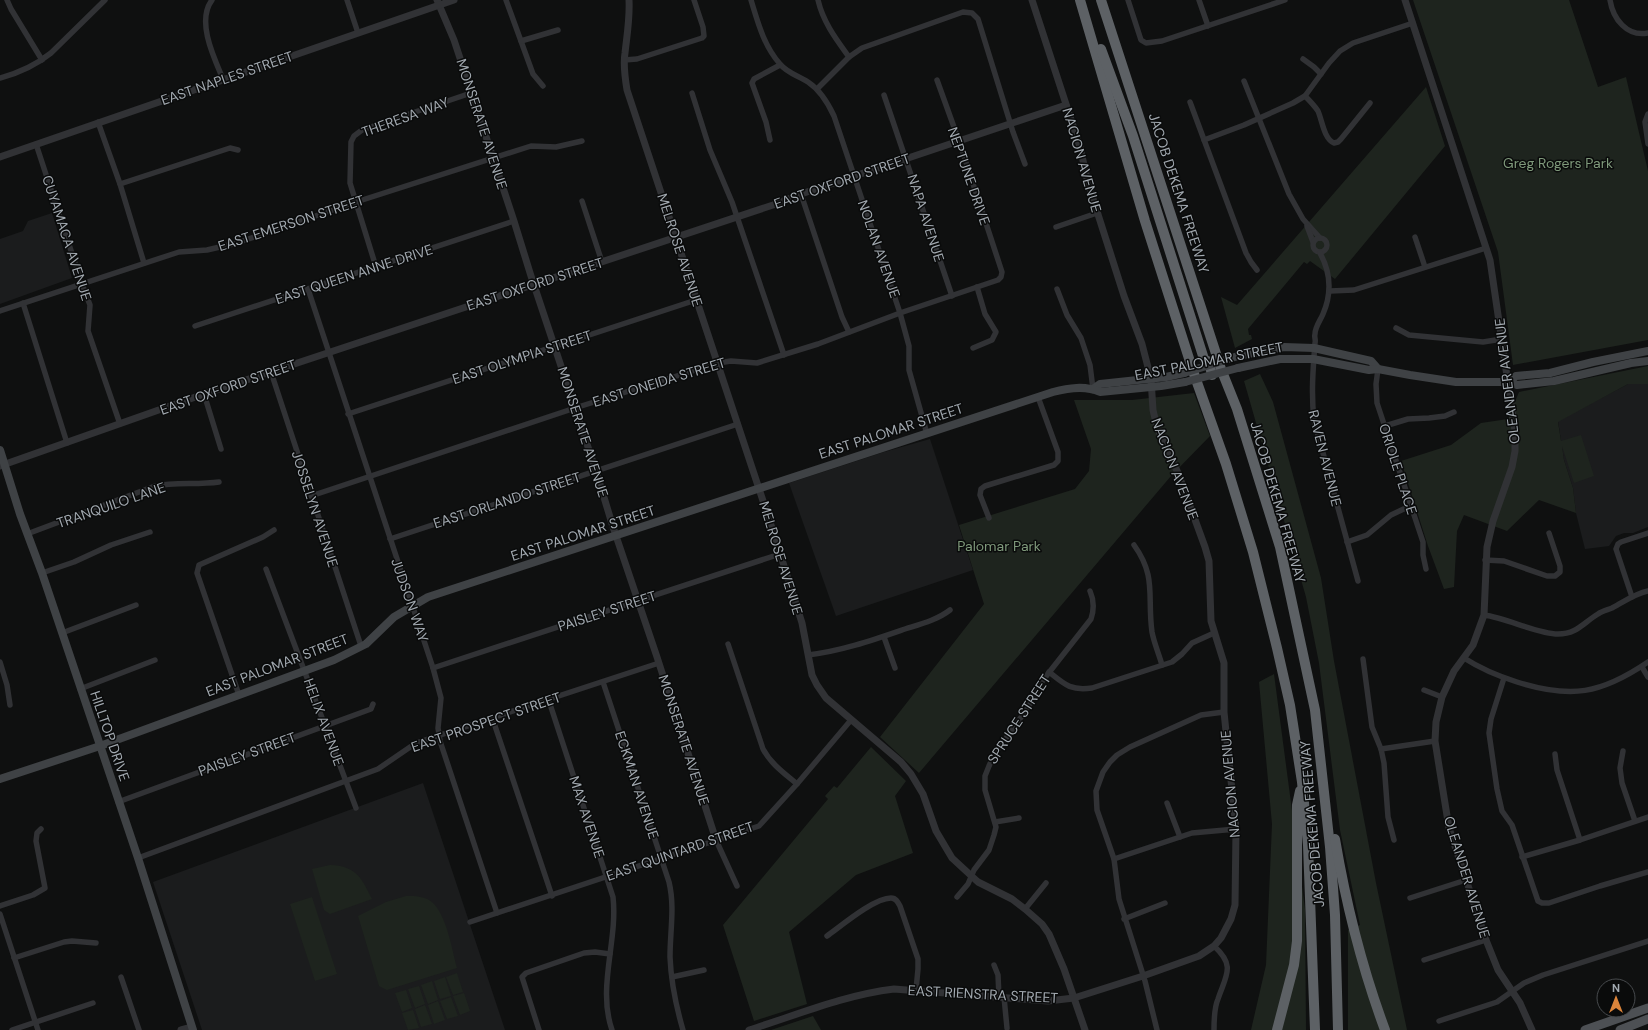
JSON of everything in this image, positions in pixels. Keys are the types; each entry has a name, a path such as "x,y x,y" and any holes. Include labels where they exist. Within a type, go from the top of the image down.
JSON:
{"highway":[{"name":"JACOB DEKEMA FREEWAY","path":"1080,0 1176,319 1226,464 1253,552 1290,705 1302,782 1308,845 1315,1030"},
{"path":"1083,0 1211,356 1210,368"},
{"path":"1098,0 1188,295"},
{"name":"JACOB DEKEMA FREEWAY","path":"1101,0 1219,361 1237,409 1280,548 1312,695 1320,747 1335,915 1338,1030"},
{"path":"1320,747 1340,867 1356,941 1385,1030"},
{"path":"1277,1030 1294,965 1297,941 1296,804 1302,782"}],"main road":[{"name":"EAST PALOMAR STREET","path":"1151,383 1185,382 1210,368 1238,356 1284,347 1314,348 1371,360 1378,369"},
{"name":"EAST PALOMAR STREET","path":"1509,382 1516,376 1550,373 1592,362 1648,351"},
{"name":"EAST PALOMAR STREET","path":"0,779 100,746 334,660 361,646 375,636 394,617 428,597 1038,397 1072,388 1093,389 1100,392 1151,383 1184,373 1210,368 1238,368 1280,359 1313,359 1369,370 1378,369 1456,382 1509,382 1517,385 1554,381 1631,363 1648,361"},
{"name":"HILLTOP DRIVE","path":"0,450 3,465 42,573 138,858 193,1028"},
{"path":"1584,1030 1648,1008"},
{"path":"1620,1030 1648,1019"}],"street":[{"path":"7,0 42,60"},
{"path":"212,0 207,14 206,33 223,79"},
{"path":"347,0 358,33"},
{"name":"EAST NAPLES STREET","path":"0,157 358,33 438,3 454,0"},
{"path":"506,0 533,74 543,86"},
{"name":"MELROSE AVENUE","path":"630,0 630,23 624,60 628,90 675,238 760,489 802,623 812,675 826,698 900,762 911,774 923,794 936,830 952,858 971,876 992,890 1012,899 1042,924 1049,934 1060,960 1085,1030"},
{"path":"624,60 637,59 704,36 703,27 694,0"},
{"name":"NOLAN AVENUE","path":"751,0 764,42 780,64 789,72 817,89 832,110 900,313 909,346 909,370 927,434"},
{"name":"NACION AVENUE","path":"1032,0 1080,147 1083,166 1097,213 1142,344 1151,383 1153,410 1157,427 1178,473 1205,546 1209,561 1210,612 1214,633 1224,663 1224,712 1236,829 1235,905 1227,929 1214,946"},
{"path":"1128,0 1141,40 1146,43 1152,43 1208,26 1268,3 1285,0"},
{"path":"1199,0 1208,26"},
{"name":"OLEANDER AVENUE","path":"1405,0 1490,260 1515,431 1515,451 1510,473 1489,535 1485,560 1486,592 1484,614 1473,645 1454,671 1442,696 1436,722 1435,741 1449,828 1486,940 1498,970 1525,1011 1532,1030"},
{"path":"1610,0 1614,14 1621,25 1633,32 1643,34 1648,33"},
{"path":"0,78 30,67 42,60 102,2"},
{"path":"819,2 831,33 849,57"},
{"name":"MONSERATE AVENUE","path":"438,3 454,40 616,535 660,663 716,840 737,886"},
{"path":"817,89 849,57 873,43 963,12 972,13 978,19 1025,164"},
{"path":"1204,140 1259,119 1305,96 1329,63 1340,51 1354,42 1413,24"},
{"path":"521,41 558,30"},
{"path":"1303,59 1321,74"},
{"path":"770,140 766,122 752,83 754,79 780,64"},
{"name":"NEPTUNE DRIVE","path":"937,80 959,141 1002,272"},
{"path":"1244,81 1289,194 1306,222 1320,238 1326,242 1326,249 1320,253 1314,250 1313,242 1306,222"},
{"name":"THERESA WAY","path":"376,267 350,184 350,148 354,136 362,130 376,124 471,93"},
{"path":"692,93 710,150 738,217 784,354"},
{"name":"NAPA AVENUE","path":"884,95 952,296"},
{"path":"1305,96 1314,105 1319,113 1328,140 1334,143 1341,139 1370,103"},
{"path":"1190,102 1246,253 1250,262 1257,270"},
{"name":"EAST OXFORD STREET","path":"3,465 204,394 738,217 906,158 1066,105"},
{"path":"1648,114 1645,122 1648,144"},
{"path":"98,122 120,184 144,263"},
{"name":"EAST EMERSON STREET","path":"0,311 179,252 225,246 531,146 563,146 582,141"},
{"name":"CUYAMACA AVENUE","path":"36,144 90,305 88,330 120,424"},
{"path":"120,184 230,148 238,150"},
{"path":"801,194 807,216 842,317 849,332"},
{"path":"582,201 602,262"},
{"path":"1056,227 1097,213"},
{"name":"EAST QUEEN ANNE DRIVE","path":"195,326 514,221"},
{"path":"1415,237 1425,267"},
{"path":"1313,242 1320,238"},
{"path":"1330,291 1354,290 1486,248"},
{"name":"RAVEN AVENUE","path":"1326,249 1326,264 1330,291 1315,334 1312,399 1314,420 1346,542 1358,581"},
{"name":"RAVEN AVENUE","path":"1320,253 1326,264"},
{"name":"EAST ONEIDA STREET","path":"311,496 575,408 718,363 731,361 757,363 818,344 900,313 998,280 1002,272"},
{"path":"973,348 992,340 996,332 985,314 976,287"},
{"name":"JUDSON WAY","path":"308,289 433,668 441,698 439,735 497,913"},
{"path":"1057,289 1067,315 1081,338 1090,365 1093,389"},
{"name":"EAST OLYMPIA STREET","path":"348,414 696,300"},
{"path":"24,303 67,443"},
{"path":"1396,328 1409,335 1483,342 1502,339"},
{"name":"ORIOLE PLACE","path":"1378,369 1376,394 1377,404 1423,542 1423,555 1426,569"},
{"name":"JOSSELYN AVENUE","path":"271,372 361,646"},
{"path":"204,394 221,449"},
{"path":"989,518 980,495 981,489 985,486 1054,465 1058,461 1058,452 1038,397"},
{"path":"1384,426 1408,419 1445,416 1454,412"},
{"name":"EAST ORLANDO STREET","path":"390,539 738,424"},
{"name":"TRANQUILO LANE","path":"27,534 155,486 165,484 199,484 219,482"},
{"path":"1346,542 1367,535 1391,515 1410,506"},
{"path":"239,695 197,573 199,565 264,537 274,530"},
{"path":"42,573 74,562 111,545 150,532"},
{"path":"1485,560 1504,561 1546,576 1555,576 1560,572 1560,566 1549,533"},
{"path":"1632,597 1616,549 1618,544 1621,542 1648,533"},
{"path":"1134,545 1145,563 1148,574 1152,632 1162,665"},
{"name":"PAISLEY STREET","path":"433,668 780,554"},
{"name":"HELIX AVENUE","path":"266,569 288,631 305,671 324,726 356,808"},
{"name":"SPRUCE STREET","path":"957,897 968,884 971,876 989,850 996,831 995,822 985,790 985,776 988,766 994,755 1029,706 1040,684 1092,619 1092,597 1090,591"},
{"path":"1484,614 1495,616 1547,633 1563,634 1578,630 1596,615 1632,597 1648,591"},
{"path":"62,633 136,605"},
{"path":"808,656 846,649 884,637 941,617 950,610"},
{"path":"1049,672 1070,687 1082,689 1092,688 1172,662 1192,643 1214,633"},
{"path":"884,637 895,668"},
{"path":"728,644 763,749 775,766 797,784"},
{"path":"1464,658 1484,670 1504,678 1544,690 1575,692 1612,684 1648,662"},
{"path":"80,689 155,660"},
{"path":"1362,660 1372,727 1381,749 1384,763 1388,817 1394,840"},
{"path":"0,662 7,685 10,705"},
{"name":"EAST PROSPECT STREET","path":"138,858 378,769 408,747 439,735 660,663"},
{"path":"1642,666 1648,677"},
{"path":"1504,678 1491,719 1489,733 1498,797 1502,811 1512,825 1538,900 1542,904 1549,903 1648,872"},
{"name":"ECKMAN AVENUE","path":"603,682 671,887 673,905 670,955 677,1009 683,1030"},
{"path":"1424,690 1442,696"},
{"name":"MAX AVENUE","path":"548,700 613,897 614,906 606,1006 612,1030"},
{"name":"PAISLEY STREET","path":"118,802 371,709 373,704"},
{"path":"1157,1030 1145,981 1118,899 1114,859 1098,815 1096,791 1099,780 1110,762 1117,755 1130,747 1201,715 1224,712"},
{"path":"492,717 552,896"},
{"name":"EAST QUINTARD STREET","path":"470,922 759,826 851,720"},
{"path":"1381,749 1435,741"},
{"path":"1622,751 1620,768 1622,783 1635,821"},
{"path":"1555,754 1557,770 1580,840"},
{"path":"1167,803 1180,837"},
{"path":"1522,857 1580,840 1648,817"},
{"path":"995,822 1019,818"},
{"path":"0,906 33,895 45,888 36,841 37,833 41,829"},
{"path":"1114,859 1180,837 1206,831 1236,829"},
{"path":"1410,898 1466,880"},
{"path":"1025,909 1046,883"},
{"path":"827,936 878,902 891,898 898,901 918,959 916,990"},
{"path":"1124,919 1165,903"},
{"path":"0,914 38,1030"},
{"path":"1424,960 1486,940"},
{"path":"14,958 64,942 72,941 96,943"},
{"path":"1439,1021 1497,1002 1524,983 1543,975 1648,941"},
{"path":"1214,946 1225,958 1228,971 1217,1001 1214,1030"},
{"name":"EAST RIENSTRA STREET","path":"749,1030 865,994 894,990 916,990 1048,1001 1074,998 1189,960 1214,946"},
{"path":"539,1030 522,977 529,971 584,953 595,952 610,954"},
{"path":"994,965 998,975 1007,1028"},
{"path":"672,977 704,970"},
{"path":"122,977 139,1030"},
{"path":"12,1030 93,1003"},
{"path":"181,1030 193,1028"}],"shaded area":[{"path":"52,213 72,278 0,304 0,239 23,231 28,221"},
{"path":"1628,384 1648,384 1648,527 1633,533 1624,533 1616,536 1609,546 1585,549 1576,513 1573,488 1564,460 1558,421"},
{"path":"930,439 973,570 836,616 789,483 884,452"},
{"path":"423,783 505,1030 202,1030 153,882"}],"green space":[{"name":"Greg Rogers Park","path":"1413,0 1569,0 1598,87 1626,77 1648,171 1648,340 1513,365 1498,252"},
{"path":"1426,87 1445,146 1335,279 1310,261 1307,264 1304,262 1248,329 1249,335 1251,335 1252,339 1235,348 1221,297 1237,305"},
{"path":"1648,366 1648,384 1628,384 1558,422 1561,441 1581,435 1594,476 1574,483 1562,446 1564,460 1573,488 1576,513 1539,500 1507,531 1464,515 1457,531 1454,587 1444,589 1428,546 1401,461 1451,445 1481,423 1508,419 1519,392"},
{"path":"1260,374 1273,402 1321,578 1334,661 1376,883 1407,1030 1348,1030 1348,930 1360,925 1340,830 1319,663 1306,597 1244,381"},
{"name":"Palomar Park","path":"1194,393 1210,436 1171,476 919,773 880,737 984,604 959,525 1075,489 1089,471 1091,449 1074,400 1132,400"},
{"path":"1274,674 1305,909 1306,1030 1251,1030 1266,965 1272,824 1259,682"},
{"path":"871,747 906,781 895,796 913,853 856,875 789,932 807,1004 754,1021 723,925 828,799 825,796 834,786 837,788"},
{"path":"330,865 352,870 357,874 372,899 330,914 324,910 312,869"},
{"path":"406,896 417,896 427,899 438,909 448,934 457,968 387,990 379,986 358,916 386,902"},
{"path":"312,897 337,974 315,981 290,904"},
{"path":"457,973 463,992 453,995 446,977"},
{"path":"445,977 451,996 440,999 434,981"},
{"path":"432,981 438,1000 428,1004 421,985"},
{"path":"419,986 425,1004 415,1008 408,989"},
{"path":"406,990 412,1008 402,1012 395,993"},
{"path":"464,993 470,1011 460,1015 453,996"},
{"path":"451,997 458,1016 447,1019 440,1001"},
{"path":"438,1001 445,1020 434,1024 428,1005"},
{"path":"425,1005 432,1024 421,1027 415,1009"},
{"path":"413,1010 419,1028 408,1030 402,1013"},
{"path":"813,1016 821,1030 771,1030"}]}
